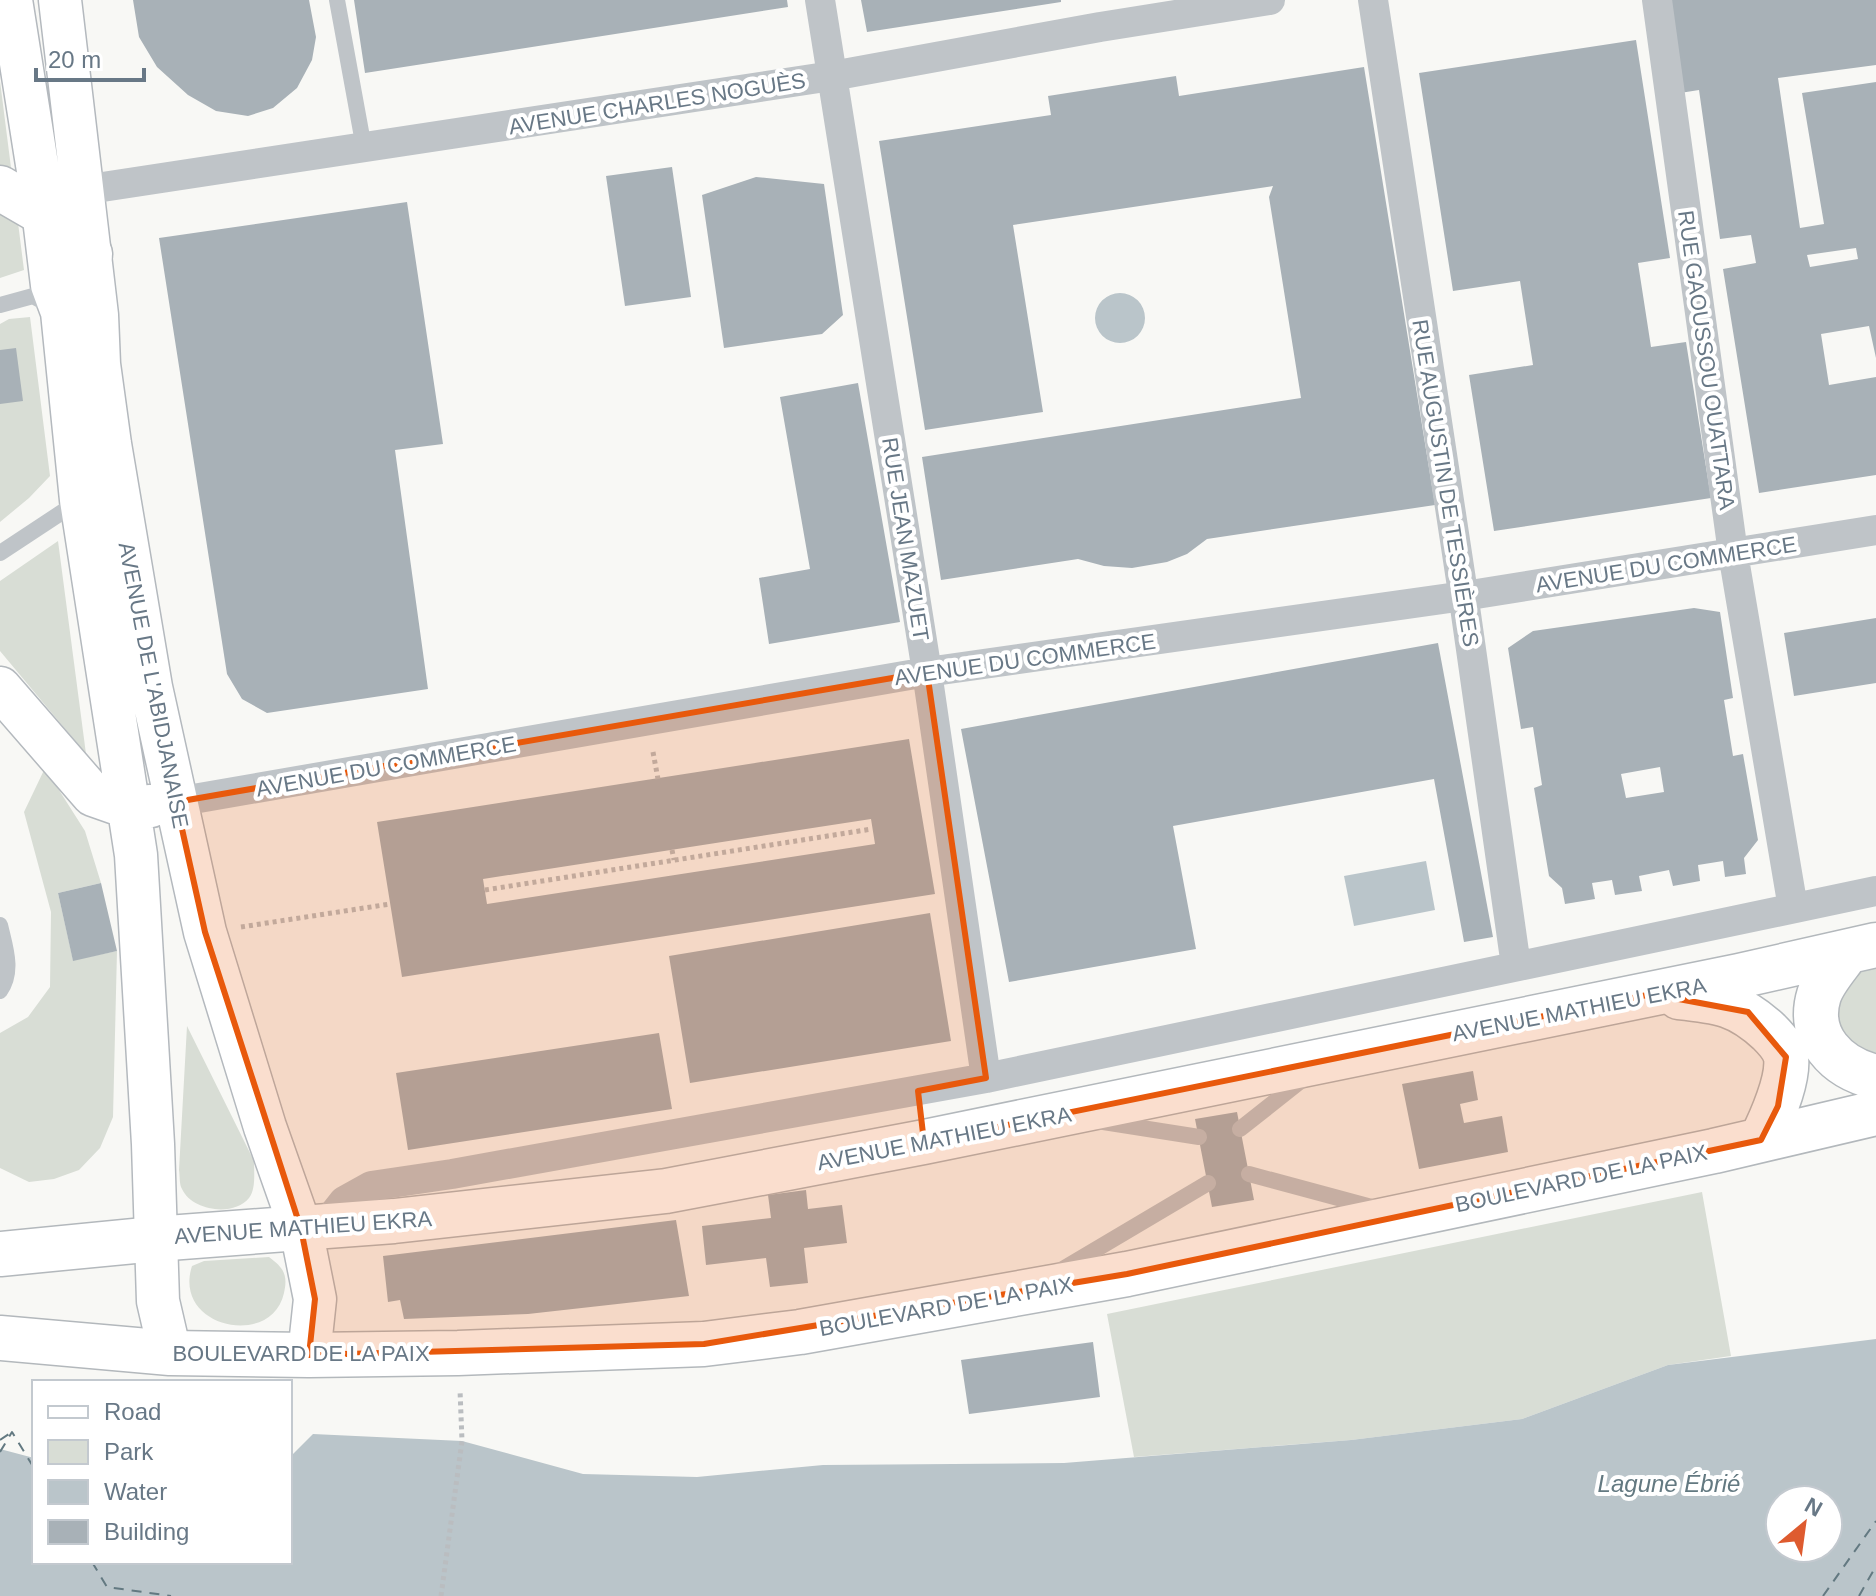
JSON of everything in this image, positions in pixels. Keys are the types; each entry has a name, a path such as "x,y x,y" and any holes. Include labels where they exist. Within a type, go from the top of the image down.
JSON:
{"main road":[{"name":"AVENUE DE L'ABIDJANAISE","path":"11,0 52,285 80,319"},
{"name":"AVENUE DE L'ABIDJANAISE","path":"41,197 60,0"},
{"path":"41,197 90,254"},
{"name":"AVENUE DE L'ABIDJANAISE","path":"90,254 80,319 99,497 109,695 130,808 137,870 153,1144 158,1301 170,1353"},
{"name":"AVENUE DE L'ABIDJANAISE","path":"99,497 151,687 205,932 265,1127 313,1227 315,1299 309,1355"},
{"path":"0,688 93,795 130,808 176,802"},
{"path":"1861,948 1820,992 1815,1019 1831,1054 1862,1074 1876,1077"},
{"name":"AVENUE MATHIEU EKRA","path":"0,1254 424,1218 666,1191 1058,1115 1652,994 1861,948"},
{"path":"1652,994 1709,1000 1748,1012 1777,1039 1786,1057 1783,1077 1778,1106 1761,1140"},
{"name":"BOULEVARD DE LA PAIX","path":"0,1338 170,1353 309,1355 704,1344 800,1332 1127,1274 1876,1113"}],"street":[{"name":"RUE JEAN MAZUET","path":"820,0 927,672 986,1078"},
{"name":"AVENUE CHARLES NOGUÈS","path":"41,197 832,76 1098,14 1270,0"},
{"name":"RUE AUGUSTIN DE TESSIÈRES","path":"1373,0 1464,596 1516,966"},
{"name":"RUE GAOUSSOU OUATTARA","path":"1657,0 1733,553 1793,908"},
{"name":"AVENUE DU COMMERCE","path":"176,802 927,672 1464,596 1876,530"},
{"path":"313,1227 344,1201 371,1186 986,1078 1876,891"},
{"path":"1387,995 1393,1046"},
{"path":"918,1091 924,1142"}],"lane":[{"path":"337,0 364,148"},
{"path":"0,305 33,296 80,319"},
{"path":"0,553 99,497"},
{"path":"0,925 9,960 4,987 0,991"},
{"path":"1240,1129 1327,1060"},
{"path":"1058,1115 1199,1137"},
{"path":"1249,1174 1402,1215"},
{"path":"1022,1293 1208,1183"}],"path":[{"path":"485,890 872,829"},
{"path":"672,850 674,860"},
{"path":"205,932 390,904"},
{"path":"441,1596 462,1441 458,1353"}],"highlighted area":[{"path":"927,672 986,1078 918,1091 924,1142 1652,994 1748,1012 1786,1057 1778,1106 1761,1140 1127,1274 704,1344 309,1355 315,1299 301,1229 205,932 176,802"}],"green space":[{"path":"0,81 24,270 0,278"},
{"path":"30,317 50,476 0,522 0,324 9,319"},
{"path":"58,541 86,754 0,651 0,581"},
{"path":"45,768 85,831 101,883 58,893 73,960 117,951 113,1117 100,1148 79,1170 54,1179 29,1182 0,1168 0,1033 28,1017 50,987 51,912 24,812"},
{"path":"1876,963 1876,1058 1828,1030 1843,983"},
{"path":"187,1026 254,1161 253,1190 249,1198 234,1208 204,1207 187,1196 180,1185"},
{"path":"1702,1192 1731,1356 1668,1365 1522,1419 1351,1440 1134,1457 1107,1314"},
{"path":"269,1257 284,1272 285,1287 276,1310 262,1321 244,1325 226,1324 209,1317 196,1304 190,1287 192,1266 204,1261"}],"water":[{"path":"1120,293 1138,300 1145,318 1138,336 1120,343 1102,336 1095,318 1102,300"},
{"path":"1426,861 1435,910 1354,926 1344,876"},
{"name":"Lagune Ébrié","path":"1876,1339 1876,1596 0,1596 0,1449 32,1457 32,1564 292,1564 292,1455 313,1434 462,1441 583,1474 697,1477 823,1465 1064,1463 1351,1440 1522,1419 1668,1365"}],"building":[{"path":"133,0 309,0 316,37 312,60 297,88 273,108 248,116 216,111 188,95 157,67 139,37"},
{"path":"354,0 787,0 788,7 365,73"},
{"path":"861,0 1061,0 1061,2 867,32"},
{"path":"1667,0 1876,0 1876,65 1778,78 1800,228 1824,224 1802,93 1876,82 1876,358 1869,326 1821,334 1829,385 1876,377 1876,475 1759,493 1723,269 1756,263 1751,235 1720,239 1699,90 1680,93","holes":["1856,248 1858,259 1810,267 1807,255"]},
{"path":"1636,40 1670,258 1638,263 1651,347 1686,342 1711,498 1494,531 1469,375 1533,365 1520,281 1453,291 1419,73"},
{"path":"1364,67 1435,505 1207,539 1187,554 1167,562 1132,568 1104,566 1078,559 941,580 922,457 1301,398 1269,197 1273,186 1013,225 1043,412 925,430 879,141 1051,115 1048,96 1176,76 1179,96"},
{"path":"672,167 691,297 625,306 606,176"},
{"path":"756,177 824,184 843,315 822,334 724,348 702,195"},
{"path":"407,202 443,444 395,450 428,689 267,713 242,699 227,674 159,238"},
{"path":"16,348 23,401 0,404 0,350"},
{"path":"858,383 900,622 769,644 759,578 810,569 780,397"},
{"path":"1694,608 1720,612 1733,698 1724,700 1733,756 1743,754 1758,840 1744,858 1746,874 1725,877 1723,861 1698,865 1700,881 1673,886 1669,870 1639,876 1642,891 1615,895 1612,880 1592,883 1595,899 1565,904 1562,888 1549,876 1534,788 1542,785 1533,727 1521,729 1508,648 1533,631","holes":["1660,767 1664,792 1626,798 1621,774"]},
{"path":"1876,618 1876,683 1794,696 1784,633"},
{"path":"1438,643 1493,937 1464,942 1434,779 1173,826 1196,949 1009,982 961,729"},
{"path":"909,739 935,894 402,977 377,822","holes":["871,819 875,844 487,904 483,879"]},
{"path":"101,883 117,951 73,961 58,893"},
{"path":"930,913 951,1041 690,1083 669,956"},
{"path":"659,1033 672,1109 408,1150 396,1073"},
{"path":"1473,1071 1478,1100 1460,1104 1464,1123 1502,1116 1508,1152 1419,1169 1402,1084"},
{"path":"1237,1112 1254,1200 1212,1207 1195,1119"},
{"path":"806,1190 808,1209 842,1205 847,1243 804,1248 808,1283 770,1287 766,1258 706,1265 702,1226 771,1218 768,1195"},
{"path":"676,1220 689,1296 528,1314 404,1319 400,1300 388,1302 383,1256"},
{"path":"1093,1342 1100,1397 969,1414 961,1360"}],"ferry route":[{"path":"0,1452 12,1432 32,1465"},
{"path":"0,1440 9,1434"},
{"path":"1823,1596 1876,1521"},
{"path":"93,1564 107,1587 171,1596"},
{"path":"1859,1596 1876,1566"}]}
